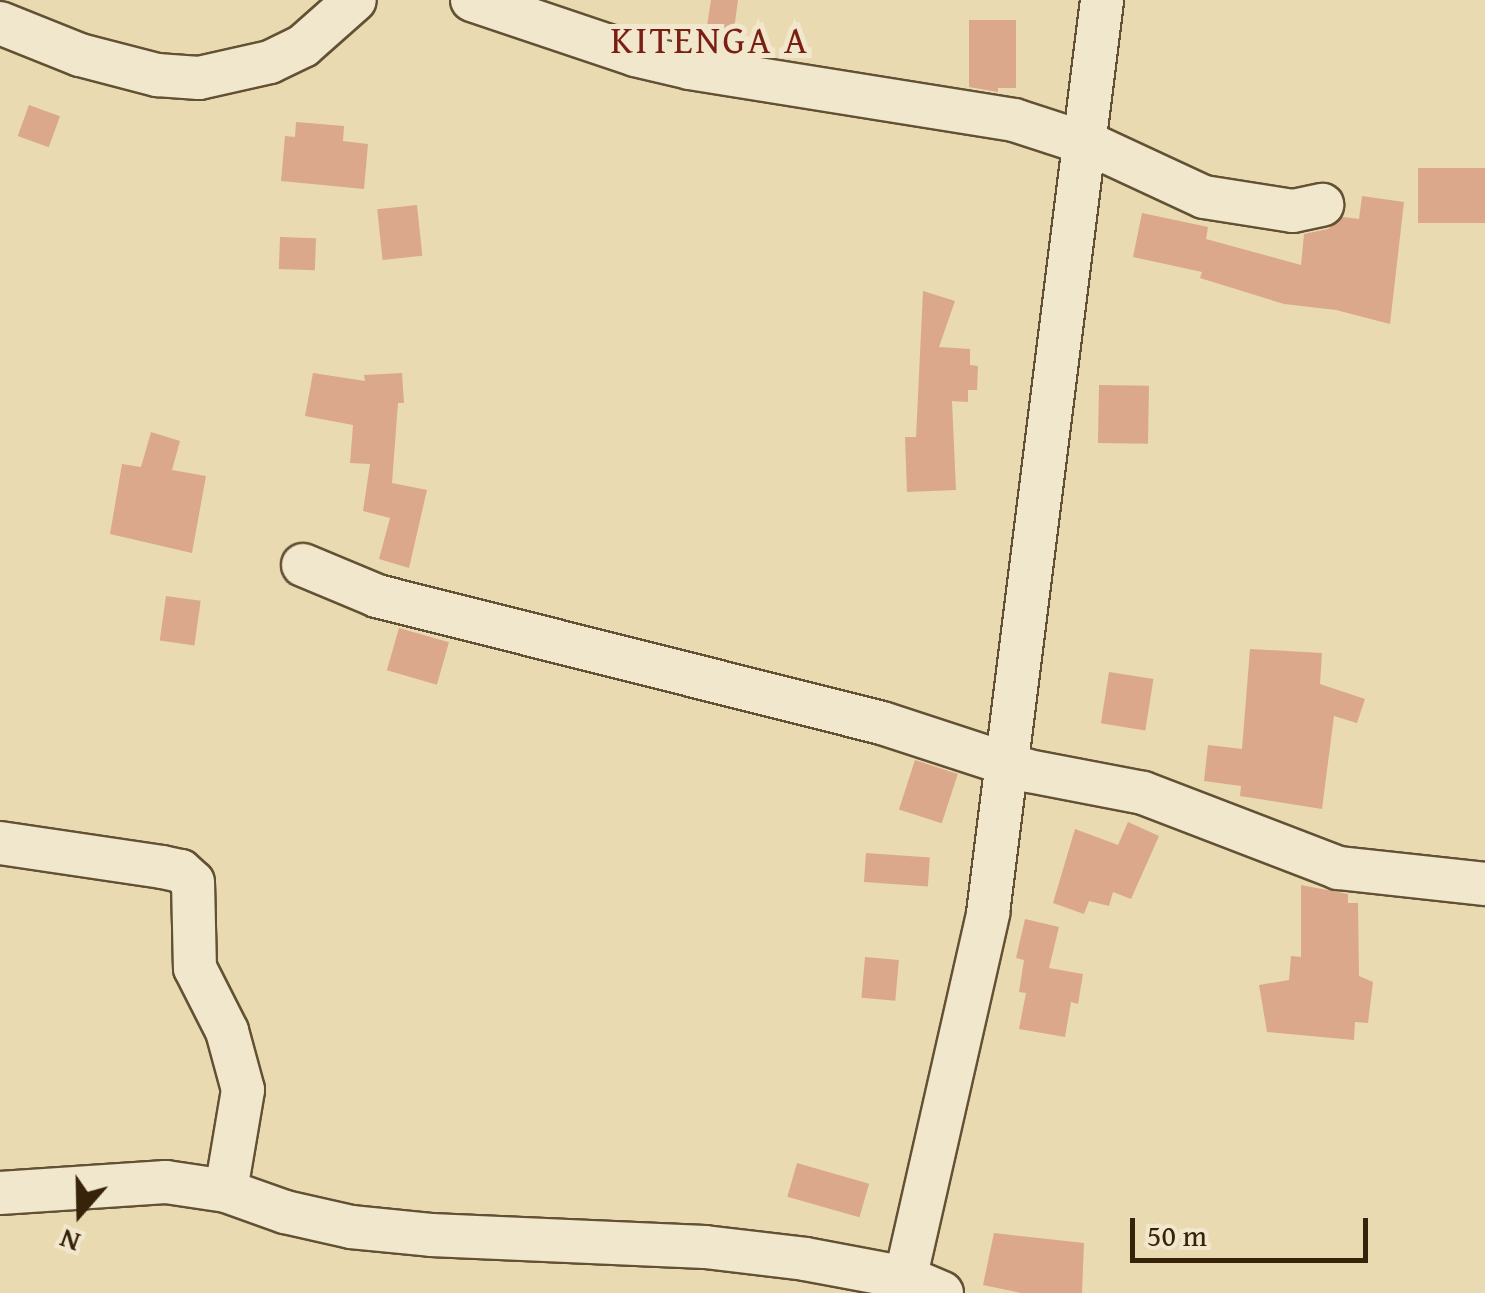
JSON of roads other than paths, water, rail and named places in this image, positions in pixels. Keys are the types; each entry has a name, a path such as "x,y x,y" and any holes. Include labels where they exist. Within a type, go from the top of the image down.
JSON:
{"street":[{"path":"0,23 80,55 157,74 200,78 238,72 302,46 355,0"},
{"path":"472,0 635,55 690,68 1014,120 1086,143 1204,197 1293,211 1322,205"},
{"path":"0,1193 166,1182 226,1192 286,1212 351,1227 431,1235 705,1248 805,1258 917,1288 988,914 1102,0"},
{"path":"303,564 377,596 882,723 1006,762 1175,803 1245,836 1338,868 1485,884"},
{"path":"0,843 162,866 180,871 193,882 195,968 228,1030 243,1090 226,1192"}],"district":[{"name":"KITENGA A","path":"710,40"}]}
